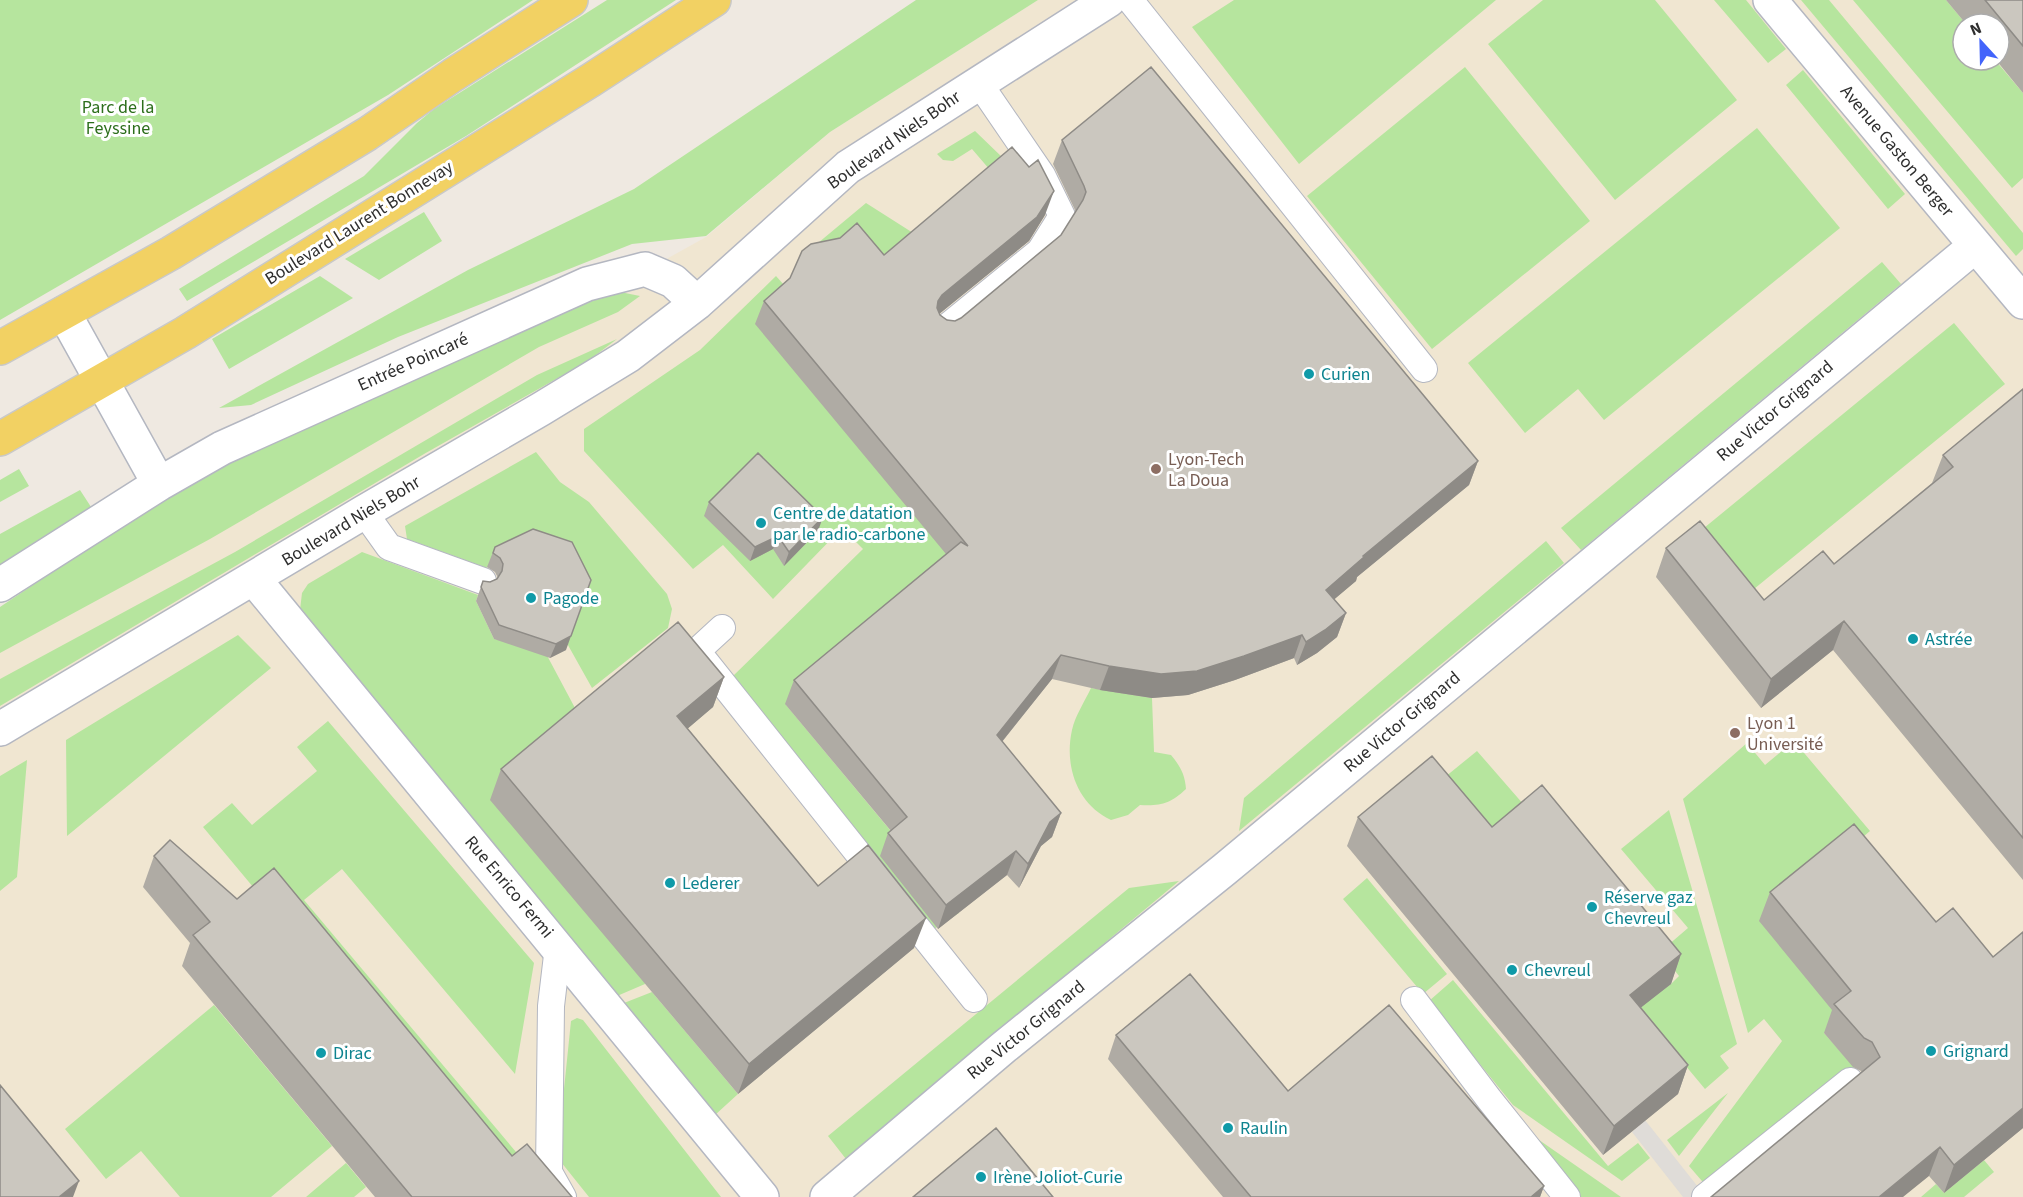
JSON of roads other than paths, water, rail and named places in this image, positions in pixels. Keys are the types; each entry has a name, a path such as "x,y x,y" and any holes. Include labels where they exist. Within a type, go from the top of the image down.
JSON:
{"main road":[{"path":"0,348 171,253 367,134 453,75 571,0"},
{"name":"Boulevard Laurent Bonnevay","path":"0,439 185,333 591,80 714,0"}],"street":[{"name":"Boulevard Niels Bohr","path":"0,729 628,356 697,303 848,167 1109,0"},
{"name":"Avenue Gaston Berger","path":"1770,0 2023,302"},
{"name":"Rue Victor Grignard","path":"826,1197 1004,1047 1216,876 1976,246"},
{"name":"Entrée Poincaré","path":"0,585 159,484 222,448 587,284 645,269 673,281 697,303"},
{"path":"64,313 159,484"},
{"name":"Rue Enrico Fermi","path":"254,579 762,1197"}],"lane":[{"path":"1130,0 1424,369"},
{"path":"943,330 1040,251 1062,216 1042,175 979,83"},
{"path":"364,512 389,548 483,581"},
{"path":"722,628 698,651 974,999"},
{"path":"558,947 551,1006 549,1172 564,1197"},
{"path":"1414,1000 1567,1197"},
{"path":"1705,1197 1850,1081"}],"place":[{"name":"Curien","path":"1309,374"},
{"name":"Lyon-Tech La Doua","path":"1156,469"},
{"name":"Centre de datation par le radio-carbone","path":"761,523"},
{"name":"Pagode","path":"531,598"},
{"name":"Astrée","path":"1913,639"},
{"name":"Lyon 1 Université","path":"1735,733"},
{"name":"Lederer","path":"670,883"},
{"name":"Réserve gaz Chevreul","path":"1592,907"},
{"name":"Chevreul","path":"1512,970"},
{"name":"Grignard","path":"1931,1051"},
{"name":"Dirac","path":"321,1053"},
{"name":"Raulin","path":"1228,1128"},
{"name":"Irène Joliot-Curie","path":"981,1177"}],"park label":[{"name":"Parc de la Feyssine","path":"118,117"}]}
